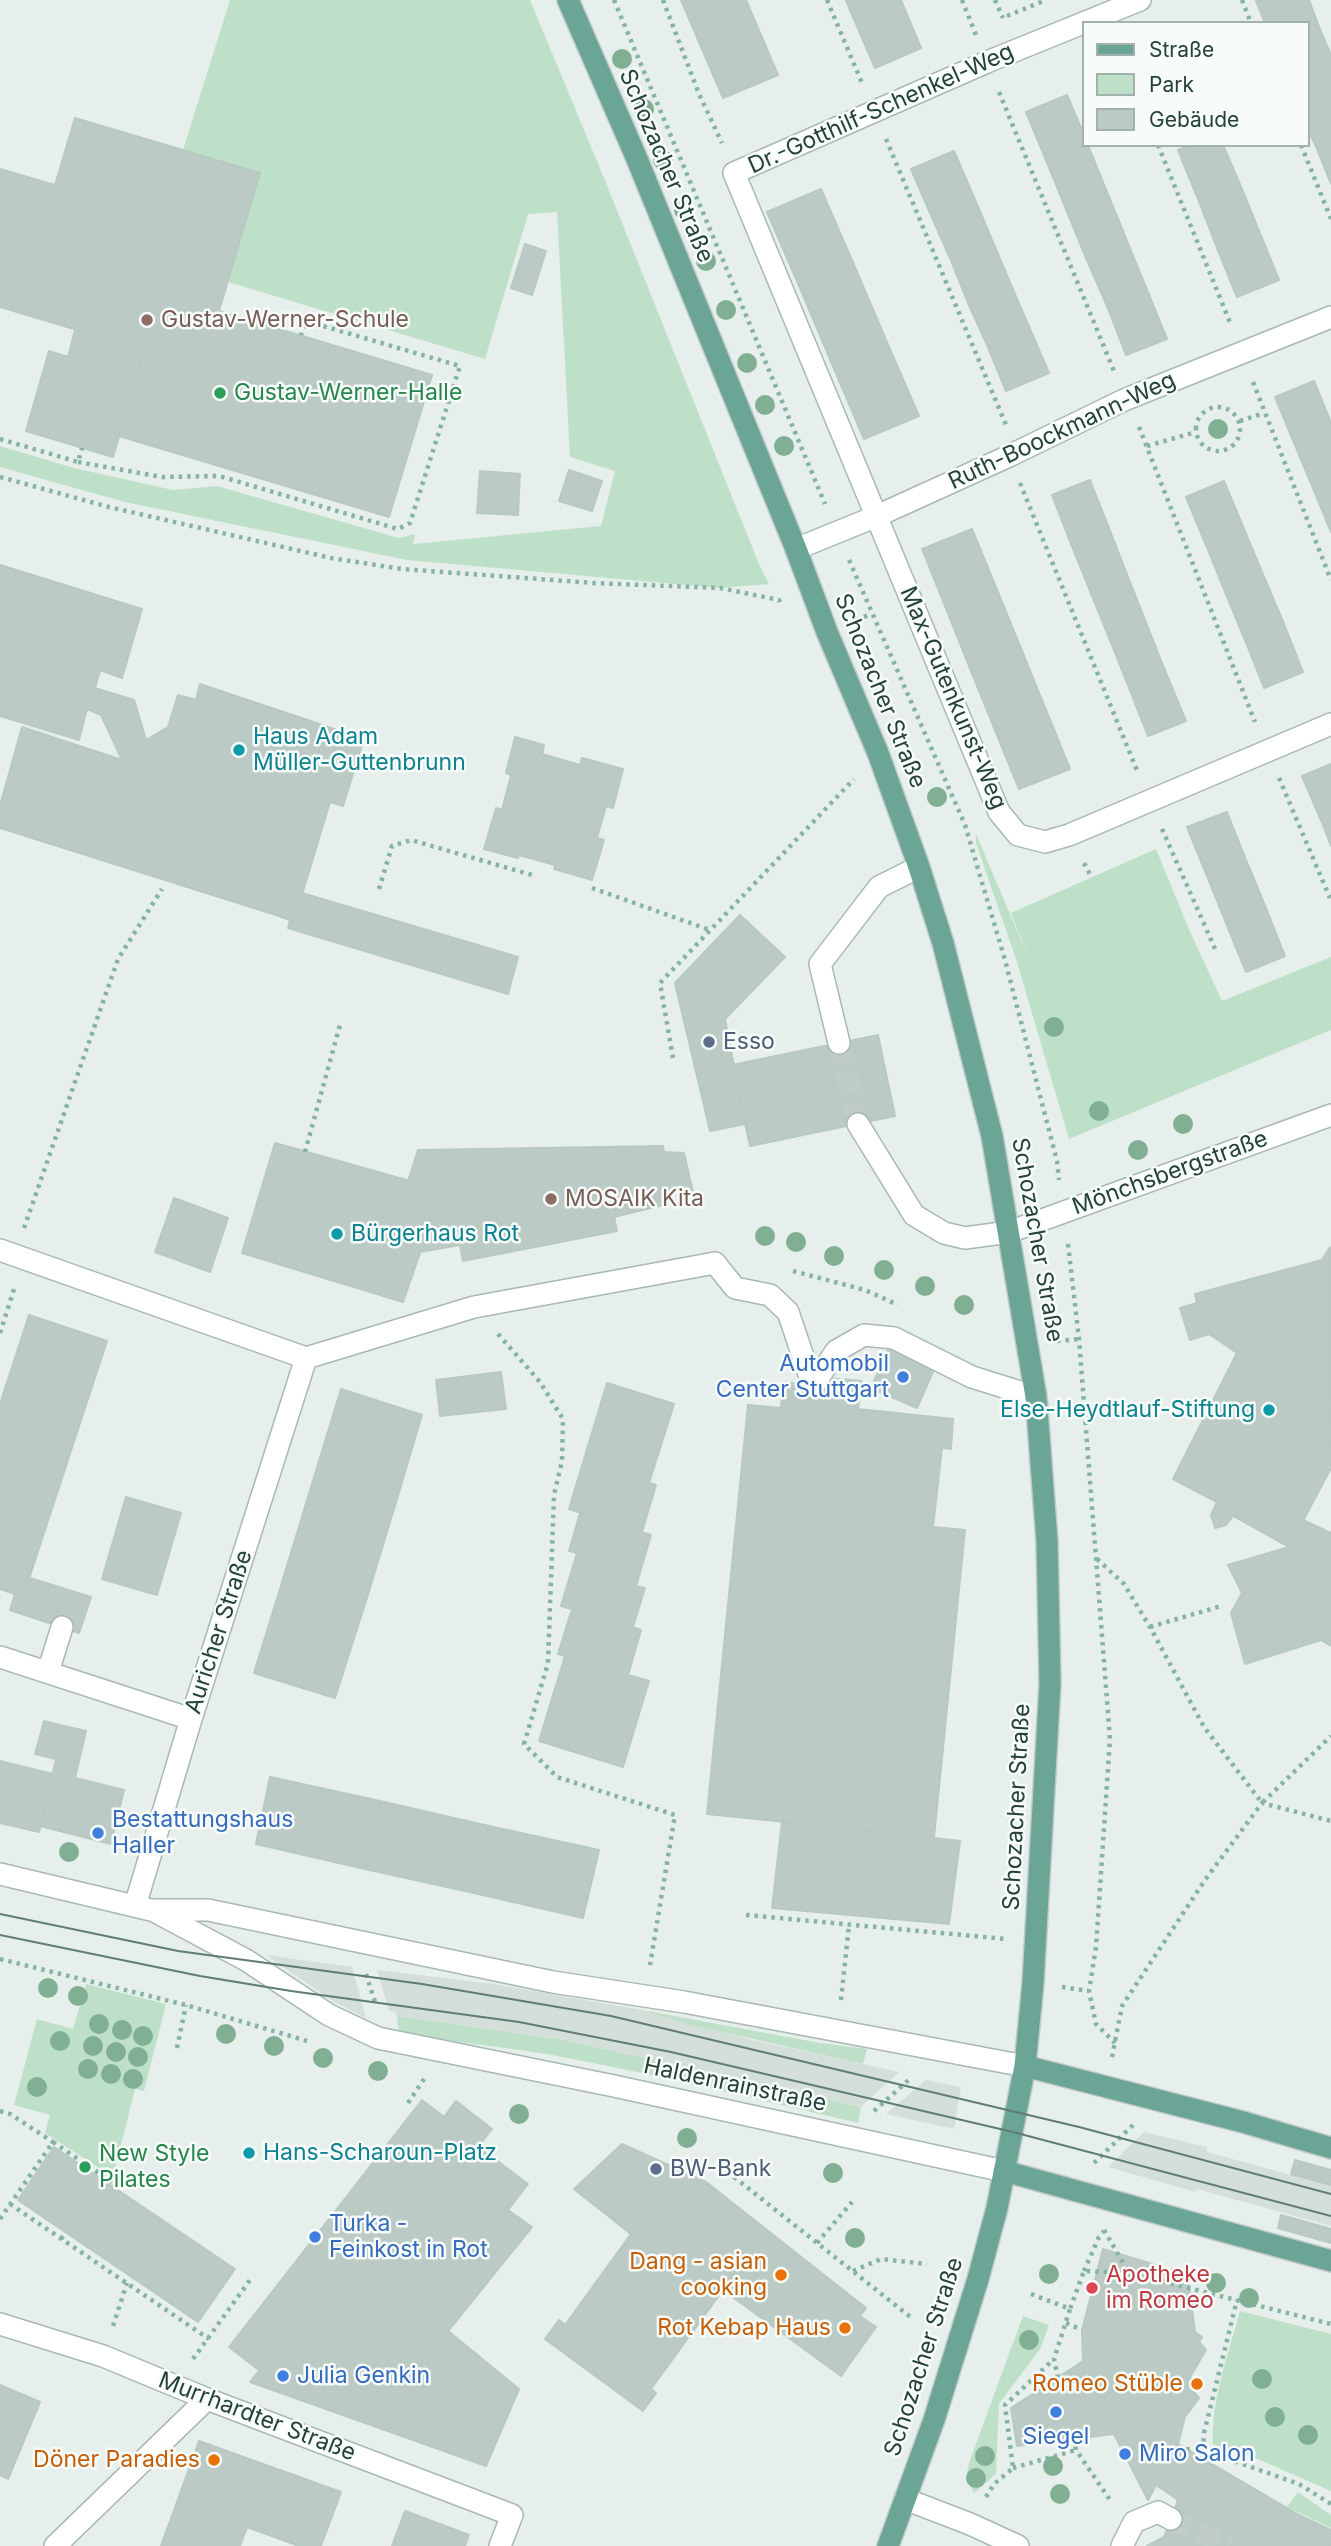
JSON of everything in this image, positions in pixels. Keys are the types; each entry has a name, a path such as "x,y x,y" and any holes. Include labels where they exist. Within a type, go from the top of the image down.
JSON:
{"main road":[{"name":"Schozacher Straße","path":"568,0 637,159 796,549 827,632 878,753 919,867 943,943 992,1136 1036,1398 1048,1541 1050,1684 1025,2066 990,2238 966,2323 888,2546"},
{"name":"Haldenrainstraße","path":"1025,2066 1331,2148"},
{"name":"Haldenrainstraße","path":"1004,2171 1331,2261"}],"street":[{"name":"Dr.-Gotthilf-Schenkel-Weg","path":"1088,21 1140,0"},
{"name":"Dr.-Gotthilf-Schenkel-Weg","path":"877,516 734,173 987,62 1082,24"},
{"name":"Ruth-Boockmann-Weg","path":"796,549 877,516 1124,400 1331,317"},
{"name":"Max-Gutenkunst-Weg","path":"877,516 999,812 1018,835 1045,842 1069,835 1331,724"},
{"path":"839,1043 820,964 879,887 919,867"},
{"name":"Mönchsbergstraße","path":"858,1124 914,1215 944,1233 965,1238 1009,1232 1331,1115"},
{"path":"13,1255 306,1358 474,1307 715,1263 734,1288 770,1295 788,1311 813,1386 836,1351 864,1335 894,1338 972,1377 1036,1398"},
{"name":"Auricher Straße","path":"143,1908 191,1719 306,1358"},
{"path":"48,1672 62,1627"},
{"path":"0,1657 191,1719"},
{"name":"Haldenrainstraße","path":"0,1874 143,1908 208,1910 553,1982 645,1996 1025,2066"},
{"name":"Haldenrainstraße","path":"143,1908 246,1959 328,2015 378,2039 627,2088 1004,2171"},
{"name":"Murrhardter Straße","path":"0,2324 103,2356 207,2399 512,2515 500,2546"},
{"path":"55,2546 207,2399"},
{"path":"905,2499 1017,2546"},
{"path":"1122,2546 1134,2522 1158,2512 1171,2519"}],"path":[{"path":"614,0 837,532 965,825 1005,960 1057,1161 1079,1339 1110,1740 1096,1947 1089,1991 1096,2024 1115,2043"},
{"path":"663,0 715,128"},
{"path":"827,0 858,74"},
{"path":"962,0 1118,379"},
{"path":"995,0 1003,18"},
{"path":"991,23 1046,0"},
{"path":"1242,0 1250,21"},
{"path":"974,30 983,27"},
{"path":"874,112 1009,432"},
{"path":"1159,147 1229,320"},
{"path":"1302,147 1331,219"},
{"path":"0,439 78,462 162,477 219,476 398,529 410,523 460,366 306,321 301,335"},
{"path":"1242,351 1331,580"},
{"path":"1124,400 1147,446 1249,708"},
{"path":"1219,406 1231,411 1240,421 1240,436 1231,448 1216,452 1203,445 1195,432 1197,419 1206,409 1219,406"},
{"path":"1240,421 1265,413"},
{"path":"1147,446 1195,432"},
{"path":"78,462 82,448"},
{"path":"1009,456 1132,757"},
{"path":"0,477 109,507 331,558 390,567 593,583 720,588"},
{"path":"1268,750 1330,898"},
{"path":"673,1058 660,983 878,753"},
{"path":"1149,799 1216,951"},
{"path":"379,889 392,846 411,840 532,875"},
{"path":"592,888 710,930"},
{"path":"0,1333 13,1255 118,959 162,889"},
{"path":"304,1152 340,1025"},
{"path":"474,1307 540,1382 563,1419 562,1461 554,1495 548,1663 524,1744 557,1777 675,1815 645,1996"},
{"path":"1097,1559 1124,1584 1204,1727 1262,1803 1331,1821"},
{"path":"1150,1627 1221,1606"},
{"path":"1088,2170 1136,2122 1101,2112 1122,2006 1205,1880 1262,1803 1331,1736"},
{"path":"746,1915 1035,1942"},
{"path":"838,2031 849,1925"},
{"path":"0,1959 186,2005 318,2044"},
{"path":"177,2048 186,2005"},
{"path":"880,2118 870,2116 913,2076 916,2067"},
{"path":"415,2074 426,2077"},
{"path":"0,2111 10,2114 121,2188"},
{"path":"0,2218 53,2142"},
{"path":"734,2177 913,2319"},
{"path":"817,2243 852,2202"},
{"path":"10,2204 209,2339"},
{"path":"1013,2468 1005,2405 1054,2359 1084,2271 1104,2231"},
{"path":"61,2239 66,2232"},
{"path":"1116,2252 1129,2273"},
{"path":"853,2271 881,2259 927,2264"},
{"path":"1084,2271 1129,2273 1331,2324"},
{"path":"173,2384 209,2339 250,2280"},
{"path":"103,2356 127,2283"},
{"path":"148,2298 153,2291"},
{"path":"1031,2294 1070,2309"},
{"path":"1203,2450 1204,2433 1237,2300"},
{"path":"1066,2323 1082,2329"},
{"path":"1054,2359 1058,2378"},
{"path":"1074,2438 1076,2450 1117,2511 1134,2522"},
{"path":"1186,2449 1203,2450 1299,2484 1331,2504"},
{"path":"970,2524 994,2484 1013,2468 1076,2450"}],"shaded area":[{"path":"266,1955 352,1967 366,2018 334,2002"},
{"path":"377,1970 494,1984 637,2009 753,2040 899,2072 861,2107 564,2040 397,2016 395,2012 389,2011"},
{"path":"926,2080 961,2087 954,2129 886,2114"},
{"path":"1144,2132 1207,2147 1207,2152 1331,2186 1331,2226 1108,2167"}],"green space":[{"path":"230,0 530,0 769,584 720,588 407,560 125,502 0,467 0,446 74,468 173,490 217,486 399,538 415,534 413,544 601,526 615,471 570,457 557,212 528,214 485,359 228,282 260,174 183,150"},
{"path":"976,834 1030,961 1011,913 1156,849 1222,1001 1331,957 1331,1030 1069,1139 1016,959 976,843"},
{"path":"86,1984 166,2004 144,2091 135,2089 113,2177 45,2133 50,2115 14,2105 37,2019 73,2029"},
{"path":"637,2009 820,2043 867,2049 863,2064 692,2025"},
{"path":"397,2016 564,2040 861,2107 858,2123 590,2062 399,2031"},
{"path":"1240,2311 1331,2334 1331,2491 1260,2460 1213,2445 1217,2395"},
{"path":"1023,2316 1049,2325 1040,2349 999,2404 996,2474 974,2493 966,2478 969,2463"},
{"path":"1298,2492 1331,2515 1331,2528 1287,2507"}],"building":[{"path":"681,0 740,0 690,21"},
{"path":"740,0 746,0 778,75 723,98 690,21"},
{"path":"846,0 894,0 853,17"},
{"path":"894,0 901,0 921,48 875,68 853,17"},
{"path":"1309,0 1321,32 1310,36 1310,21 1264,21 1256,1"},
{"path":"1321,32 1331,55 1331,86 1310,94 1310,36"},
{"path":"1331,86 1331,143 1317,149 1310,133 1310,94"},
{"path":"1067,95 1082,130 1082,146 1046,160 1026,112"},
{"name":"Gustav-Werner-Schule","path":"75,118 260,173 219,311 432,375 389,517 119,436 144,350 0,307 0,169 55,185"},
{"path":"1331,143 1331,184 1317,149"},
{"path":"1082,146 1089,147 1107,192 1066,209 1046,160"},
{"path":"1186,147 1224,147 1239,182 1198,199 1178,150"},
{"path":"954,151 973,195 930,213 911,169"},
{"path":"1239,182 1259,231 1217,248 1198,199"},
{"path":"821,189 854,265 800,288 767,212"},
{"path":"1107,192 1127,241 1086,258 1066,209"},
{"path":"973,195 992,240 950,258 930,213"},
{"path":"1259,231 1279,280 1237,297 1217,248"},
{"path":"992,240 1011,285 968,303 950,258"},
{"path":"1127,241 1147,290 1107,306 1086,258"},
{"path":"525,244 546,251 532,295 511,288"},
{"path":"854,265 886,340 832,364 800,288"},
{"path":"1011,285 1030,329 988,347 968,303"},
{"path":"1147,290 1167,339 1126,355 1107,306"},
{"path":"1030,329 1049,373 1006,391 988,347"},
{"path":"75,330 144,350 113,457 26,431 49,351 68,357"},
{"path":"886,340 919,416 864,439 832,364"},
{"path":"1314,381 1331,423 1331,430 1295,445 1275,397"},
{"path":"1331,430 1331,486 1315,493 1295,445"},
{"path":"569,470 602,481 592,511 559,501"},
{"path":"480,471 520,474 518,515 477,513"},
{"path":"1090,480 1109,528 1071,544 1052,495"},
{"path":"1224,481 1244,529 1206,545 1186,497"},
{"path":"1331,486 1331,532 1315,493"},
{"path":"1109,528 1128,577 1090,591 1071,544"},
{"path":"972,529 1020,646 969,666 922,549"},
{"path":"1244,529 1264,577 1225,592 1206,545"},
{"name":"Haus Adam Müller-Guttenbrunn","path":"0,565 142,609 122,678 100,670 95,688 134,700 146,740 168,727 178,695 196,700 200,684 364,739 343,806 330,802 301,898 283,893 276,915 0,828 0,806 22,727 122,760 101,715 87,709 79,740 0,716"},
{"path":"1128,577 1147,625 1110,640 1090,591"},
{"path":"1264,577 1284,624 1245,640 1225,592"},
{"path":"1284,624 1303,672 1264,688 1245,640"},
{"path":"1147,625 1166,673 1129,688 1110,640"},
{"path":"1020,646 1070,769 1019,789 969,666"},
{"path":"1166,673 1186,721 1148,736 1129,688"},
{"path":"515,737 544,745 542,754 580,765 582,758 623,769 613,808 606,806 597,838 604,840 592,880 554,869 555,865 484,849 496,808 502,810 511,775 506,773"},
{"path":"1331,764 1331,822 1323,825 1302,776"},
{"path":"1227,812 1246,860 1207,876 1187,827"},
{"path":"1331,822 1331,846 1323,825"},
{"path":"1246,860 1266,908 1226,923 1207,876"},
{"path":"283,893 301,898 302,893 518,957 508,994 288,928 290,920 276,915"},
{"path":"1266,908 1285,956 1246,972 1226,923"},
{"name":"Esso","path":"740,915 785,957 725,1019 745,1124 710,1131 675,983"},
{"path":"878,1035 895,1116 750,1146 732,1065"},
{"name":"Bürgerhaus Rot","path":"275,1143 442,1190 403,1302 242,1253"},
{"name":"MOSAIK Kita","path":"663,1146 664,1152 684,1153 693,1192 663,1191 663,1205 614,1217 617,1231 463,1261 460,1245 420,1252 442,1190 408,1181 418,1150"},
{"path":"174,1198 228,1218 210,1272 155,1252"},
{"name":"Else-Heydtlauf-Stiftung","path":"1330,1247 1331,1468 1289,1547 1233,1516 1226,1525 1215,1528 1211,1515 1217,1502 1173,1479 1237,1353 1209,1334 1190,1340 1180,1308 1197,1303 1195,1294 1322,1260"},
{"path":"29,1315 107,1341 23,1597 0,1589 0,1404"},
{"name":"Automobil Center Stuttgart","path":"889,1347 935,1367 917,1408 871,1388"},
{"path":"501,1372 506,1409 440,1416 436,1380"},
{"path":"829,1378 861,1381 858,1409 953,1419 951,1449 942,1448 933,1527 965,1530 934,1837 707,1814 748,1405 781,1408 783,1382 829,1387"},
{"path":"607,1383 674,1404 649,1483 656,1485 642,1532 569,1509"},
{"path":"341,1389 422,1415 394,1509 312,1484"},
{"path":"312,1484 394,1509 365,1604 283,1579"},
{"path":"126,1497 181,1513 157,1595 102,1579"},
{"path":"580,1513 651,1535 636,1586 645,1588 633,1627 561,1606 577,1553 569,1551"},
{"path":"1303,1520 1331,1533 1331,1646 1321,1640 1245,1664 1231,1613 1242,1593 1228,1565 1289,1547"},
{"path":"30,1578 91,1597 79,1633 10,1610 15,1594 23,1597"},
{"path":"283,1579 365,1604 335,1698 254,1673"},
{"path":"572,1609 641,1630 628,1675 649,1681 623,1767 539,1741 565,1656 558,1654"},
{"path":"44,1721 64,1726 56,1759 35,1754"},
{"path":"64,1726 86,1731 75,1778 124,1790 111,1844 40,1826"},
{"path":"0,1761 53,1774 39,1832 0,1823"},
{"path":"270,1777 380,1801 365,1869 256,1844"},
{"path":"380,1801 489,1826 474,1893 365,1869"},
{"path":"782,1821 960,1841 949,1924 772,1908"},
{"path":"489,1826 599,1850 583,1918 474,1893"},
{"path":"422,2100 444,2117 456,2101 492,2129 303,2372 280,2354 264,2374 229,2347"},
{"path":"622,2144 706,2182 866,2308 860,2316 876,2327 841,2376 723,2290 651,2389 656,2393 643,2411 545,2339 559,2320 565,2325 631,2234 574,2189"},
{"path":"54,2147 235,2269 198,2322 18,2200"},
{"path":"479,2147 528,2184 508,2210 532,2227 448,2331 519,2389 486,2466 250,2382 259,2371 264,2374 280,2354 303,2372"},
{"path":"1295,2160 1331,2170 1331,2185 1291,2174"},
{"path":"1281,2215 1331,2229 1331,2243 1278,2228"},
{"path":"1103,2249 1188,2275 1195,2332 1202,2337 1199,2342 1206,2350 1190,2377 1197,2384 1193,2391 1199,2398 1185,2417 1178,2444 1299,2515 1305,2546 1147,2546 1164,2537 1178,2500 1156,2485 1148,2500 1114,2434 1017,2446 1011,2408 1083,2361 1082,2330"},
{"path":"0,2385 40,2402 8,2479 0,2475"},
{"path":"199,2441 341,2492 321,2546 299,2546 247,2527 240,2546 161,2546"},
{"path":"405,2511 469,2535 465,2546 392,2546"},
{"path":"1299,2515 1331,2530 1331,2546 1305,2546"}],"tunnel":[{"path":"839,1043 858,1124"},
{"path":"1171,2519 1230,2546"}],"tram line":[{"path":"0,1914 178,1951 422,1984 611,2016 1079,2127 1331,2194"},
{"path":"0,1935 200,1976 519,2022 671,2052 1013,2132 1331,2216"}],"place":[{"name":"Gustav-Werner-Schule","path":"147,320"},
{"name":"Gustav-Werner-Halle","path":"220,393"},
{"name":"Haus Adam Müller-Guttenbrunn","path":"239,750"},
{"name":"Esso","path":"709,1042"},
{"name":"MOSAIK Kita","path":"551,1199"},
{"name":"Bürgerhaus Rot","path":"337,1234"},
{"name":"Automobil Center Stuttgart","path":"903,1377"},
{"name":"Else-Heydtlauf-Stiftung","path":"1269,1410"},
{"name":"Bestattungshaus Haller","path":"98,1833"},
{"name":"Hans-Scharoun-Platz","path":"249,2153"},
{"name":"New Style Pilates","path":"85,2167"},
{"name":"BW-Bank","path":"656,2169"},
{"name":"Turka - Feinkost in Rot","path":"315,2237"},
{"name":"Dang - asian cooking","path":"781,2275"},
{"name":"Apotheke im Romeo","path":"1092,2288"},
{"name":"Rot Kebap Haus","path":"845,2328"},
{"name":"Julia Genkin","path":"283,2376"},
{"name":"Romeo Stüble","path":"1197,2384"},
{"name":"Siegel","path":"1056,2412"},
{"name":"Miro Salon","path":"1125,2454"},
{"name":"Döner Paradies","path":"214,2460"}]}
